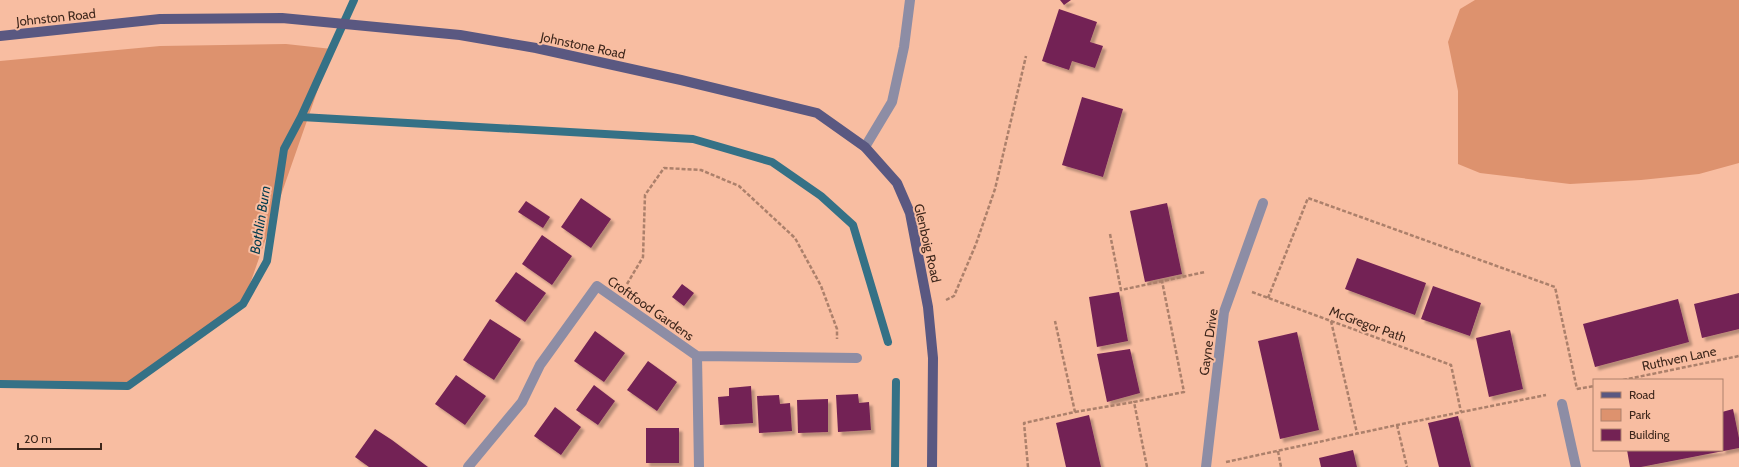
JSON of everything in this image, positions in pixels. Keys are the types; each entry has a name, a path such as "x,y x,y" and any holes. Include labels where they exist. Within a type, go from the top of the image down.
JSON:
{"main road":[{"name":"Johnstone Road","path":"282,18 460,35 536,48 681,80 817,113 864,147"},
{"name":"Johnston Road","path":"0,36 160,19 282,18"},
{"name":"Glenboig Road","path":"864,147 897,183 910,213 928,307 932,358 932,467"}],"street":[{"path":"864,147 892,102 904,47 910,0"},
{"name":"Gayne Drive","path":"1206,467 1224,312 1263,203"},
{"name":"Croftfood Gardens","path":"468,467 522,402 540,365 597,286 697,356 857,358"},
{"name":"Croftfood Gardens","path":"697,356 700,467"},
{"path":"1562,404 1576,467"}],"path":[{"path":"928,307 954,296 976,244 995,189 1026,56"},
{"path":"617,300 643,257 645,195 664,168 701,170 739,186 795,238 821,286 837,328 838,358"},
{"path":"1268,298 1308,198 1556,287 1577,390"},
{"path":"1110,234 1121,290 1205,272"},
{"path":"1028,467 1024,423 1184,392 1162,281"},
{"name":"McGregor Path","path":"1233,285 1451,365 1461,412"},
{"path":"1055,321 1075,412"},
{"path":"1330,321 1357,433"},
{"name":"Ruthven Lane","path":"1628,379 1739,356"},
{"path":"1206,467 1357,433 1552,394"},
{"path":"1134,402 1147,467"},
{"path":"1397,425 1406,467"},
{"path":"1278,451 1281,467"}],"green space":[{"path":"1475,0 1739,0 1739,163 1699,174 1641,180 1570,184 1480,173 1458,164 1458,91 1448,42 1460,9"},
{"path":"286,44 332,49 243,304 128,386 0,383 0,61 160,46"}],"building":[{"path":"1060,0 1071,0 1064,5"},
{"path":"1059,9 1097,22 1090,42 1103,46 1095,68 1072,61 1069,70 1042,61"},
{"path":"1082,97 1123,109 1103,177 1062,165"},
{"path":"581,198 611,219 591,248 561,227"},
{"path":"526,201 550,217 543,228 518,212"},
{"path":"1167,203 1182,274 1145,282 1130,211"},
{"path":"542,235 572,256 552,285 522,264"},
{"path":"1357,258 1426,283 1415,315 1345,289"},
{"path":"516,272 546,293 525,322 495,301"},
{"path":"682,284 694,293 684,306 672,297"},
{"path":"1433,286 1481,303 1470,336 1421,319"},
{"path":"1119,292 1128,341 1097,347 1089,297"},
{"path":"1739,293 1739,329 1702,338 1694,304"},
{"path":"1678,299 1689,342 1595,367 1583,324"},
{"path":"490,319 521,339 494,380 463,360"},
{"path":"1510,330 1523,389 1489,397 1476,338"},
{"path":"595,331 625,353 604,382 574,361"},
{"path":"1297,332 1319,430 1280,439 1258,341"},
{"path":"1130,349 1140,393 1107,402 1097,354"},
{"path":"648,361 677,382 657,411 627,390"},
{"path":"456,375 486,396 465,425 435,404"},
{"path":"594,385 615,401 598,425 576,410"},
{"path":"751,386 753,423 720,425 718,397 729,396 729,388"},
{"path":"858,394 859,403 869,402 871,430 838,432 836,395"},
{"path":"779,395 780,404 790,403 792,431 759,433 757,396"},
{"path":"828,399 828,432 798,433 797,400"},
{"path":"555,407 581,427 561,455 534,436"},
{"path":"1733,409 1739,438 1739,448 1641,467 1630,467 1627,451 1723,451 1723,412"},
{"path":"1089,415 1101,467 1066,467 1056,423"},
{"path":"1458,416 1471,467 1439,467 1428,423"},
{"path":"646,428 679,428 679,463 646,463"},
{"path":"375,429 428,467 369,467 355,457"},
{"path":"1353,450 1357,467 1321,467 1319,458"}],"waterway":[{"name":"Bothlin Burn","path":"0,384 128,386 243,304 267,261 284,149 301,117 354,0"},
{"path":"301,117 693,139 772,162 821,196 853,225 888,342"},
{"path":"895,467 896,382"}]}
